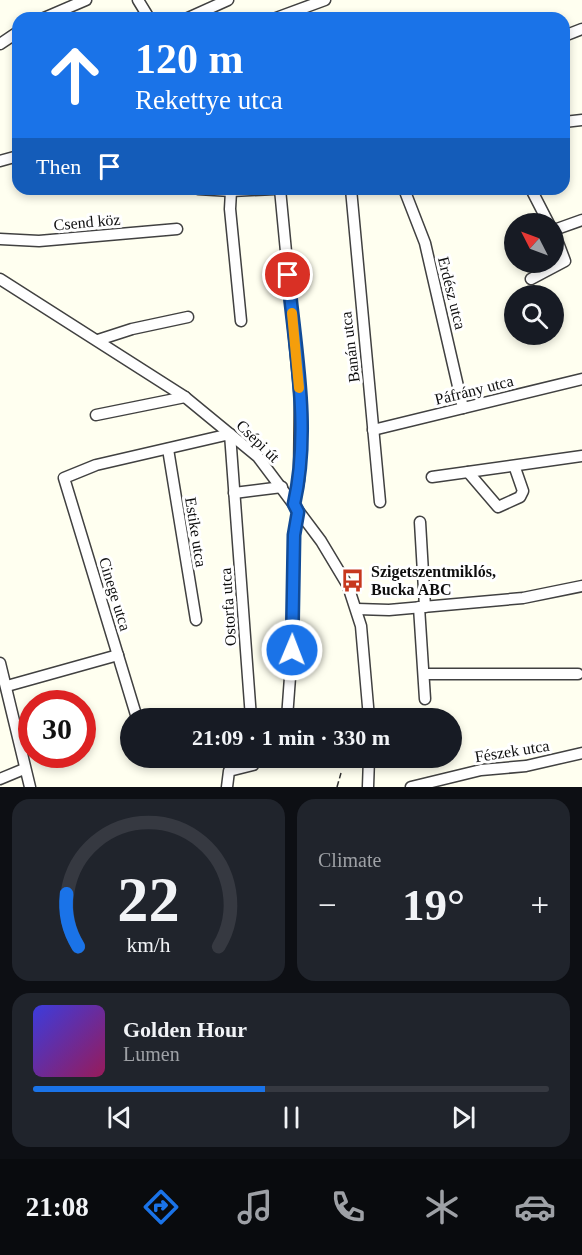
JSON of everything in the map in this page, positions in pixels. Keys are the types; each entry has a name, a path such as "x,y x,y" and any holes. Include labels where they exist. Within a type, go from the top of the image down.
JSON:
{"street":[{"path":"58,12 86,0"},
{"path":"201,12 228,0"},
{"path":"292,12 325,0"},
{"path":"231,195 230,209 241,321"},
{"path":"281,195 300,398 299,480 294,535 292,650 288,708"},
{"name":"Banán utca","path":"352,195 380,502"},
{"name":"Erdész utca","path":"406,195 425,243 463,408"},
{"path":"534,195 543,213"},
{"path":"564,227 582,220"},
{"name":"Csend köz","path":"0,239 39,242 177,229"},
{"path":"531,279 543,273"},
{"name":"Csépi út","path":"0,279 185,397 258,457 327,550 348,586 357,609 368,708"},
{"path":"98,340 188,317"},
{"name":"Páfrány utca","path":"374,430 582,379"},
{"path":"96,415 185,397"},
{"path":"168,449 230,434"},
{"name":"Ostorfa utca","path":"230,434 250,708"},
{"name":"Cinege utca","path":"134,708 64,478 96,465 168,449"},
{"name":"Estike utca","path":"168,449 196,620"},
{"path":"432,477 515,468 582,456"},
{"path":"468,472 498,507 520,497 523,491 515,468"},
{"path":"234,493 282,487"},
{"path":"420,522 425,699"},
{"path":"357,609 422,607 523,598 582,586"},
{"path":"7,686 118,655"},
{"path":"1,668 30,787"},
{"path":"425,674 578,674"},
{"name":"Fészek utca","path":"411,787 481,770 526,766 582,753"},
{"path":"227,787 229,771 241,768"},
{"path":"368,787 369,768"},
{"path":"0,779 24,769"}],"path":[{"path":"337,787 341,773"}],"slow traffic":[{"path":"292,313 299,388"}],"place":[{"name":"Szigetszentmiklós, Bucka ABC","path":"353,580"}],"route":[{"path":"288,275 300,398 301,450 299,480 294,504 298,512 294,535 292,650"}]}
